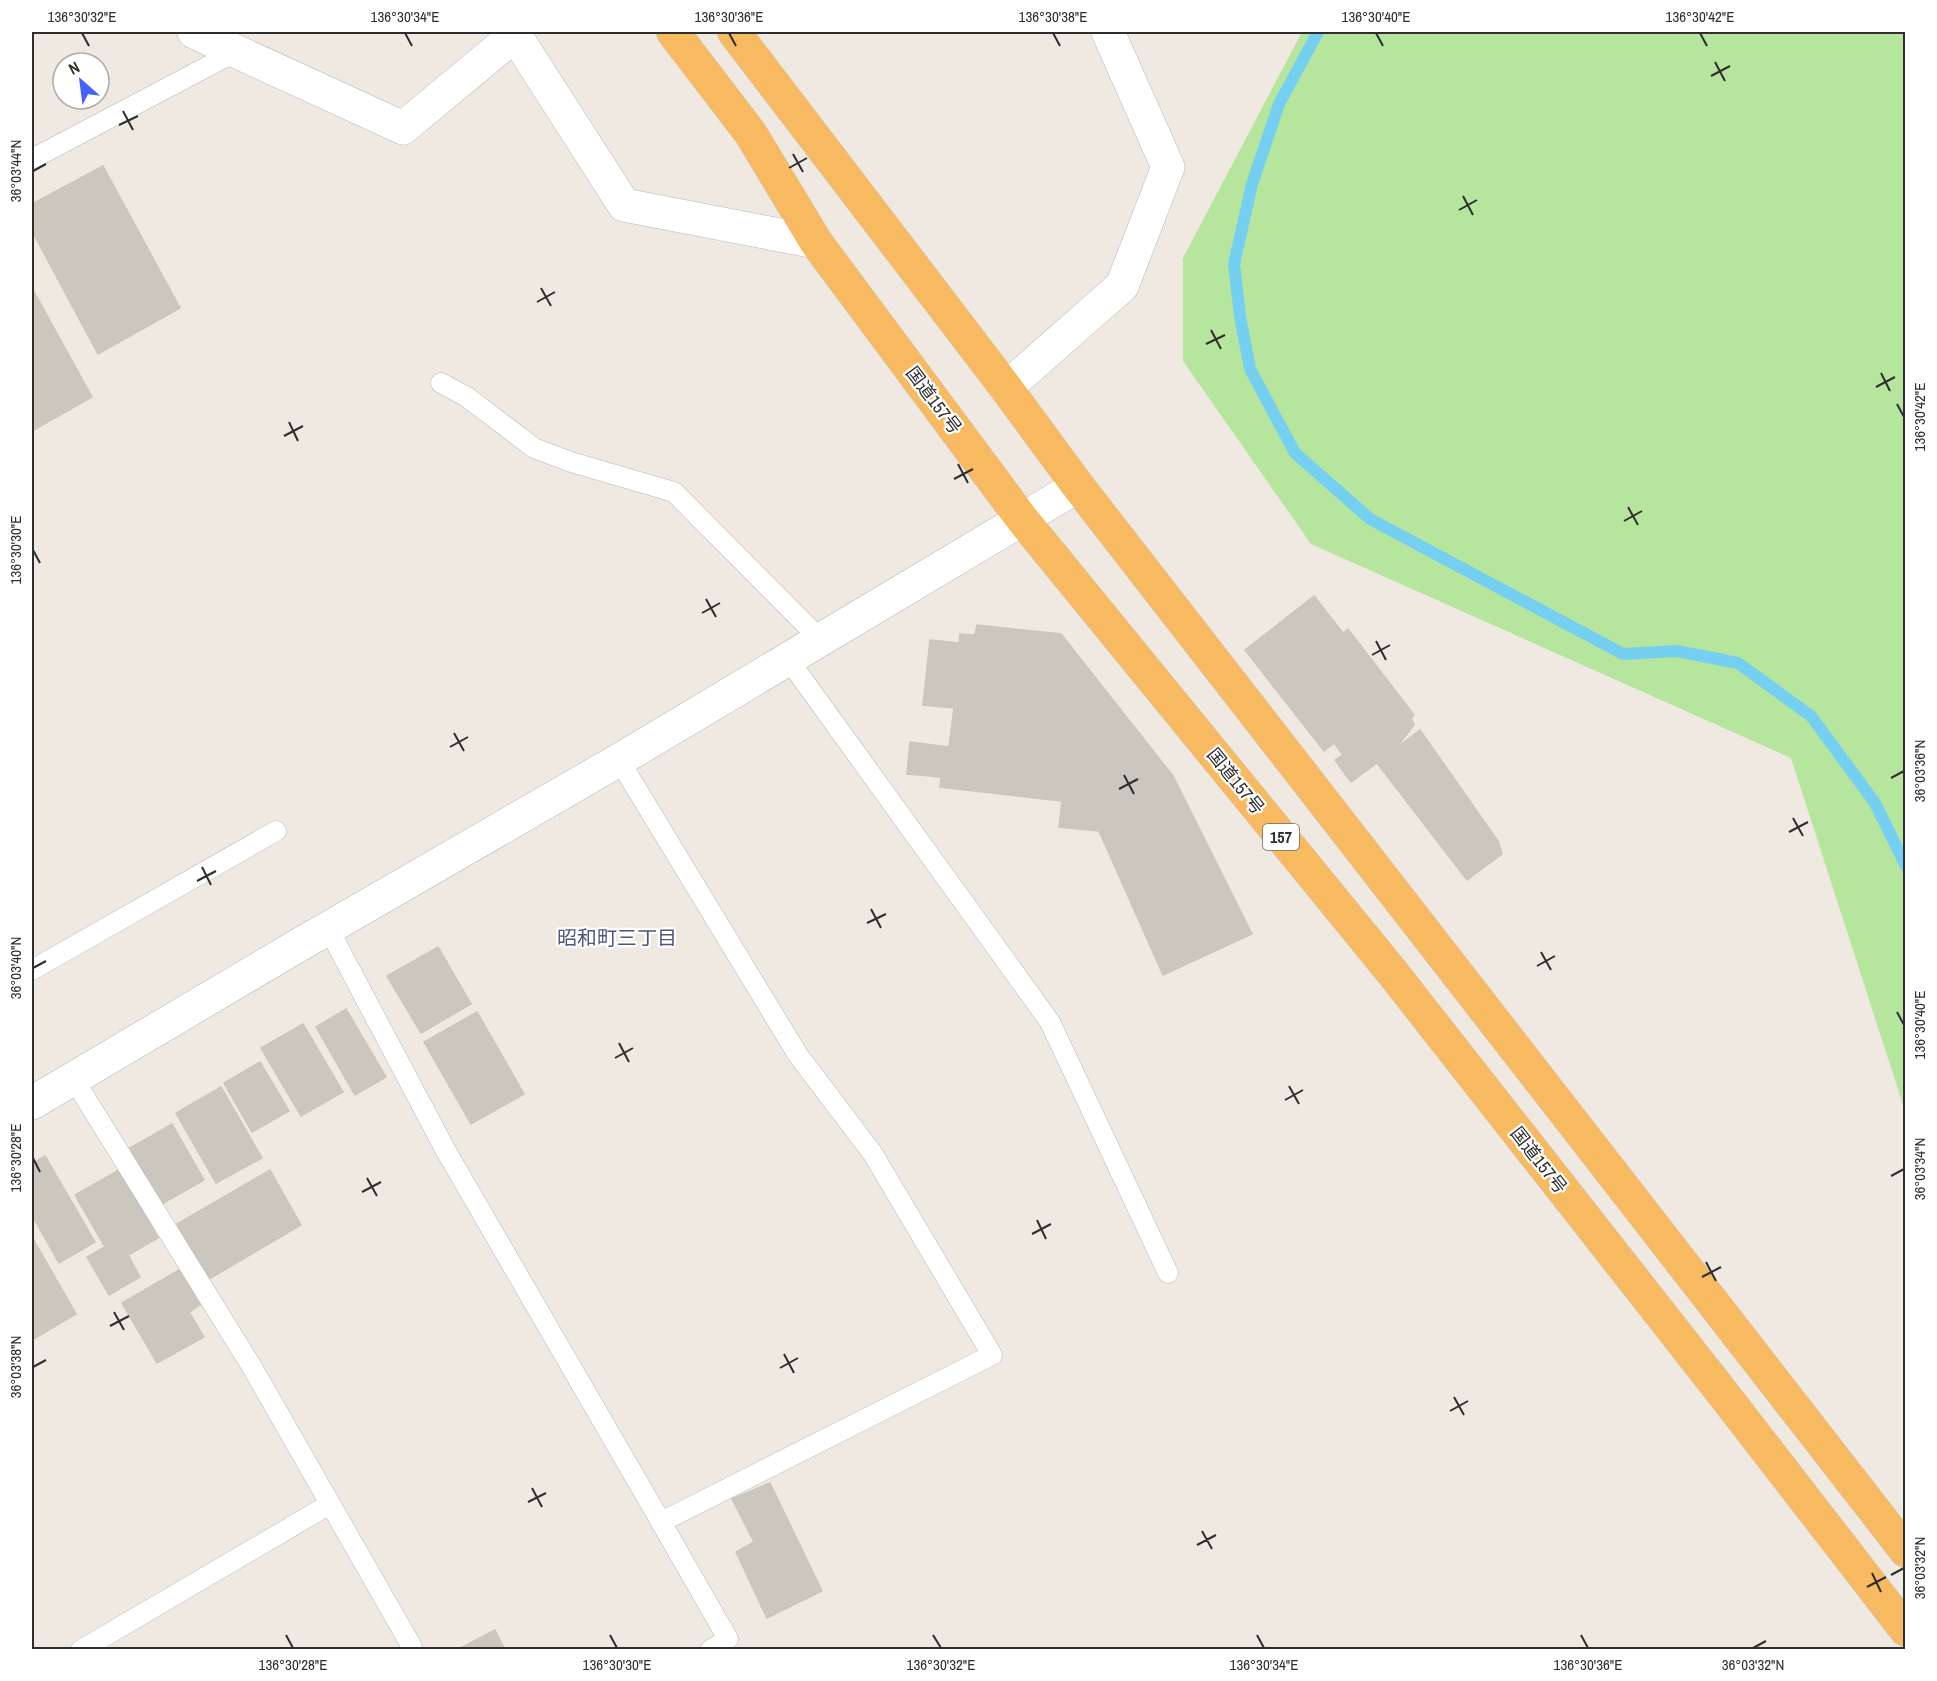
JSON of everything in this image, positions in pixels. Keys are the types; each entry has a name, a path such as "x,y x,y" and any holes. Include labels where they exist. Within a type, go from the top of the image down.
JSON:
{"highway":[{"name":"国道157号","path":"673,32 751,134 816,242 1022,519 1392,972 1728,1400 1905,1630"},
{"path":"734,32 1078,486 1905,1551"}],"street":[{"path":"194,32 403,128 515,35 624,205 816,242"},
{"path":"1006,388 1122,286 1168,167 1108,32"},
{"path":"32,1103 619,760 1078,486"}],"lane":[{"path":"32,159 237,51"},
{"path":"441,383 467,397 534,448 571,462 674,492 820,639"},
{"path":"788,659 1050,1022 1168,1273"},
{"path":"619,760 798,1055 873,1154 992,1355 662,1522"},
{"path":"32,970 276,831"},
{"path":"328,928 446,1151 728,1639 710,1650"},
{"path":"73,1078 252,1367 412,1647"},
{"path":"81,1650 330,1504"}],"green space":[{"path":"1302,32 1905,32 1905,1111 1791,758 1311,544 1183,361 1183,258"}],"building":[{"path":"103,166 180,308 98,354 32,231 32,204"},
{"path":"32,288 92,397 32,431"},
{"path":"1314,596 1343,633 1348,629 1414,715 1411,718 1414,725 1396,748 1420,730 1498,841 1502,854 1467,880 1377,763 1351,782 1335,760 1343,755 1334,743 1324,751 1245,650"},
{"path":"977,625 1061,634 1173,776 1252,934 1163,975 1099,831 1059,827 1062,801 940,787 941,777 907,774 910,742 949,747 954,708 923,705 930,640 959,643 960,634 975,635"},
{"path":"438,947 471,1004 421,1033 387,976"},
{"path":"346,1009 386,1077 355,1095 316,1027"},
{"path":"477,1012 524,1094 471,1124 424,1042"},
{"path":"303,1024 343,1092 301,1116 261,1048"},
{"path":"260,1062 289,1111 252,1132 224,1083"},
{"path":"221,1087 262,1158 216,1183 176,1113"},
{"path":"172,1124 204,1180 162,1204 130,1148"},
{"path":"45,1156 95,1242 59,1263 32,1215 32,1164"},
{"path":"119,1170 158,1238 128,1255 140,1277 109,1295 87,1257 105,1247 75,1195"},
{"path":"270,1170 301,1225 209,1279 177,1224"},
{"path":"32,1237 76,1314 32,1340"},
{"path":"179,1270 200,1305 189,1312 204,1337 157,1363 122,1303"},
{"path":"770,1483 822,1591 767,1618 736,1552 754,1542 732,1499"},
{"path":"495,1630 505,1650 457,1650"}],"waterway":[{"path":"1318,32 1279,104 1252,184 1234,264 1240,316 1250,369 1295,453 1370,519 1623,654 1677,651 1738,663 1811,716 1875,803 1906,866"}],"district":[{"name":"昭和町三丁目","path":"617,937"}]}
